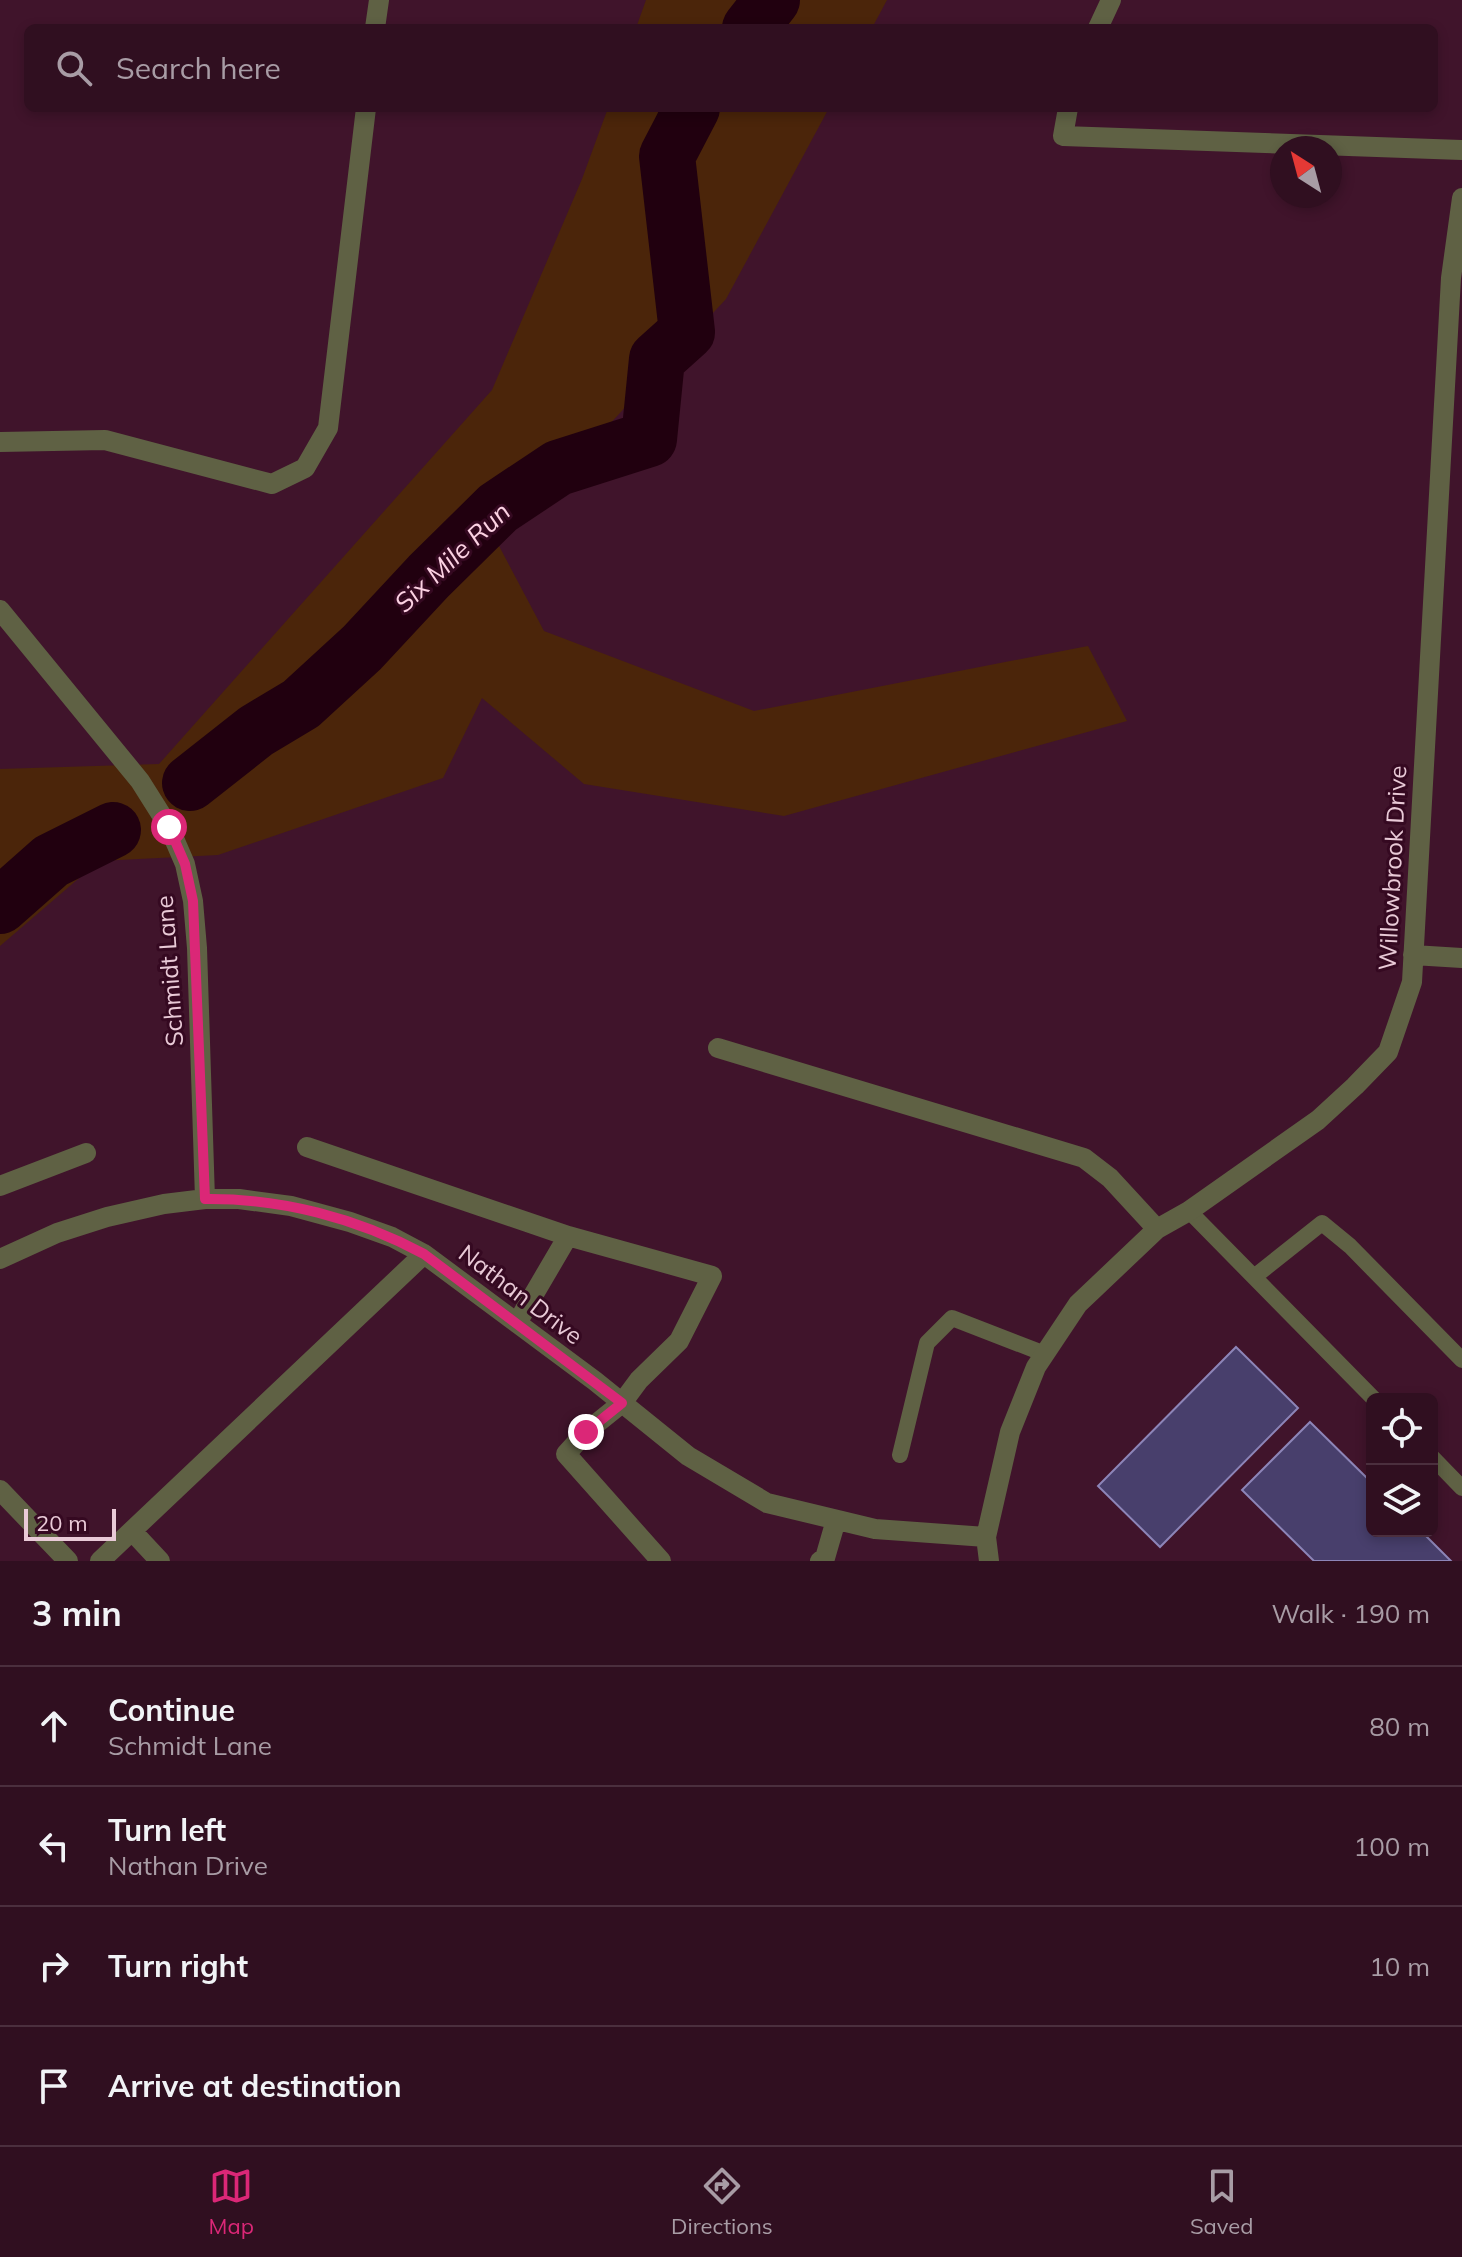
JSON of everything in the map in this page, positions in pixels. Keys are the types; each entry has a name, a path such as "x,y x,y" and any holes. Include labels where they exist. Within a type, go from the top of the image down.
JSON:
{"street":[{"path":"376,24 379,0"},
{"path":"1100,24 1111,0"},
{"path":"0,442 105,440 272,484 305,468 328,428 366,112"},
{"path":"1067,112 1063,136 1462,150"},
{"name":"Willowbrook Drive","path":"989,1561 986,1537 1010,1432 1036,1367 1078,1304 1157,1229 1189,1211 1318,1120 1388,1052 1412,982 1451,278 1462,198"},
{"name":"Schmidt Lane","path":"0,610 140,781 169,827 185,864 193,901 197,948 205,1199"},
{"path":"1413,955 1462,958"},
{"path":"718,1048 1084,1158 1110,1178 1157,1229"},
{"path":"307,1147 568,1236 712,1276 679,1341 639,1380 622,1403 586,1432 566,1454 661,1561"},
{"path":"0,1186 86,1153"},
{"name":"Nathan Drive","path":"0,1259 57,1233 107,1217 164,1204 205,1199 239,1199 291,1206 350,1222 392,1237 424,1254 688,1456 767,1503 875,1529 986,1537"},
{"path":"517,1323 568,1236"},
{"path":"100,1561 424,1254"},
{"path":"0,1490 68,1561"},
{"path":"820,1561 825,1558 836,1520"},
{"path":"132,1531 160,1561"}],"lane":[{"path":"1189,1211 1368,1393"},
{"path":"1254,1277 1322,1223 1350,1246 1462,1360"},
{"path":"900,1455 927,1343 952,1318 1045,1354"},
{"path":"1438,1463 1462,1488"}],"shaded area":[{"path":"646,0 887,0 874,24 637,24"},
{"path":"607,112 827,112 726,299 498,544 544,631 754,711 1088,646 1127,721 784,816 584,784 482,698 443,778 218,855 99,861 0,946 0,769 159,764 492,390 582,179"}],"building":[{"path":"1236,1347 1298,1408 1160,1547 1098,1486"},
{"path":"1310,1422 1366,1477 1366,1537 1427,1537 1451,1561 1314,1561 1242,1490"}],"waterway":[{"name":"Six Mile Run","path":"753,24 772,0"},
{"name":"Six Mile Run","path":"190,783 256,731 301,704 362,648 498,508 558,468 649,439 657,359 687,332 667,156 690,112"},
{"name":"Six Mile Run","path":"0,906 51,861 113,830"}],"route":[{"path":"169,827 185,864 193,901 205,1199 239,1199 291,1206 392,1237 424,1254 622,1403 586,1432"}]}
